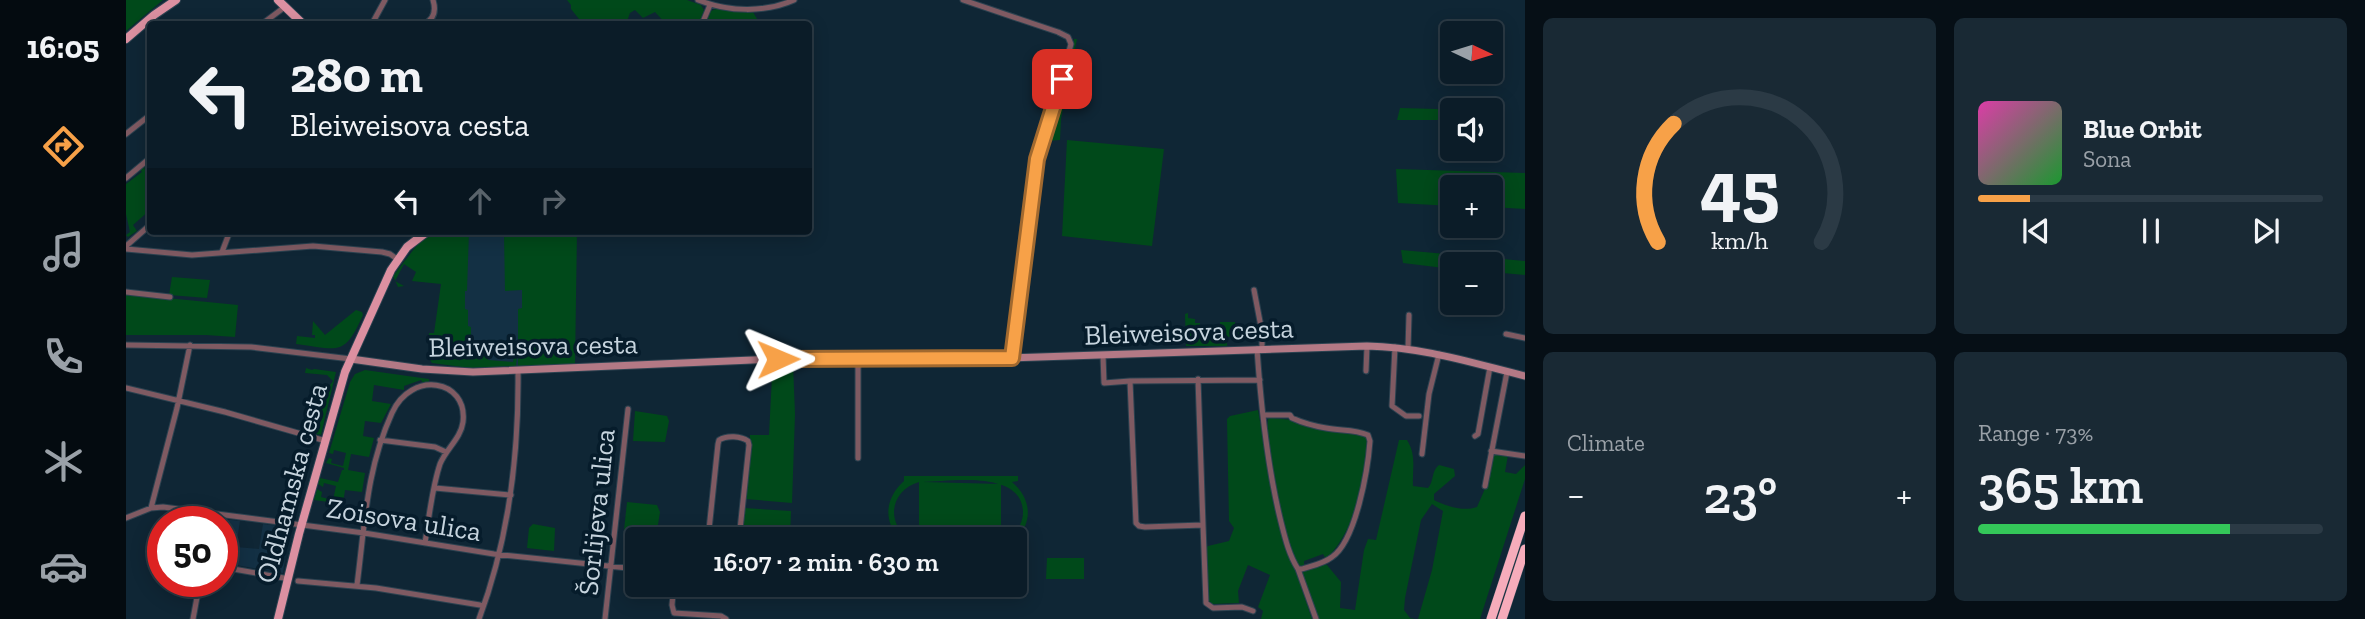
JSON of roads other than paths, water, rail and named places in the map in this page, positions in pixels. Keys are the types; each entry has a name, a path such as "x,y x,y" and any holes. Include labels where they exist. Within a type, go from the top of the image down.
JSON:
{"highway":[{"path":"1491,619 1525,516"},
{"path":"1502,619 1525,549"}],"main road":[{"path":"126,39 153,15 176,0"},
{"path":"278,0 300,21"},
{"path":"286,6 294,0"},
{"path":"397,259 422,235"},
{"name":"Oldhamska cesta","path":"278,619 345,372 397,259"},
{"name":"Bleiweisova cesta","path":"351,359 445,371 518,371 778,359 1012,358 1367,346 1439,354 1525,376"}],"street":[{"path":"376,21 386,0"},
{"path":"429,21 435,11 433,0"},
{"path":"698,0 710,5 754,10 794,0"},
{"path":"963,0 1058,32 1068,37 1071,44 1037,159 1012,358"},
{"path":"703,21 710,5"},
{"path":"266,21 286,6"},
{"path":"126,134 147,116"},
{"path":"126,178 147,161"},
{"path":"126,247 147,228"},
{"path":"222,252 228,235"},
{"path":"126,247 192,255 313,246 390,254 397,259"},
{"path":"1254,289 1262,332 1260,380 1274,495 1288,547 1316,619"},
{"path":"126,292 170,297"},
{"path":"1408,349 1409,315"},
{"path":"1506,334 1525,338"},
{"name":"Bleiweisova cesta","path":"126,345 251,347 351,359"},
{"path":"152,506 190,345"},
{"path":"1366,371 1367,346"},
{"path":"1395,347 1392,407 1406,416 1419,416"},
{"path":"1422,454 1429,394 1439,354"},
{"path":"1103,355 1104,383 1198,379 1260,380"},
{"path":"858,358 858,458"},
{"path":"1475,436 1478,434 1490,367"},
{"path":"479,619 500,554 511,495 518,413 518,371"},
{"path":"1485,486 1507,372"},
{"path":"1198,379 1206,603 1213,608 1242,607 1253,611"},
{"path":"1130,381 1136,523 1145,527 1203,525"},
{"path":"357,585 370,477 380,440 400,397 425,384 441,386 458,400 463,413 459,435 438,470 425,543"},
{"path":"126,388 327,441"},
{"name":"Šorlijeva ulica","path":"605,619 628,409"},
{"path":"1263,415 1290,415 1309,425 1359,431 1368,435 1370,441 1357,512 1344,546 1324,562 1298,569"},
{"path":"709,527 718,444 719,440 725,437 743,438 749,445 740,527"},
{"path":"380,440 435,447 446,453"},
{"path":"1491,451 1525,456"},
{"path":"435,488 511,495"},
{"name":"Zoisova ulica","path":"126,518 147,510"},
{"name":"Zoisova ulica","path":"238,517 500,554 625,568"},
{"path":"238,570 284,578"},
{"path":"298,580 357,585 480,605"},
{"path":"193,619 197,597"},
{"path":"673,597 674,613 701,617 721,616 726,619"}]}
